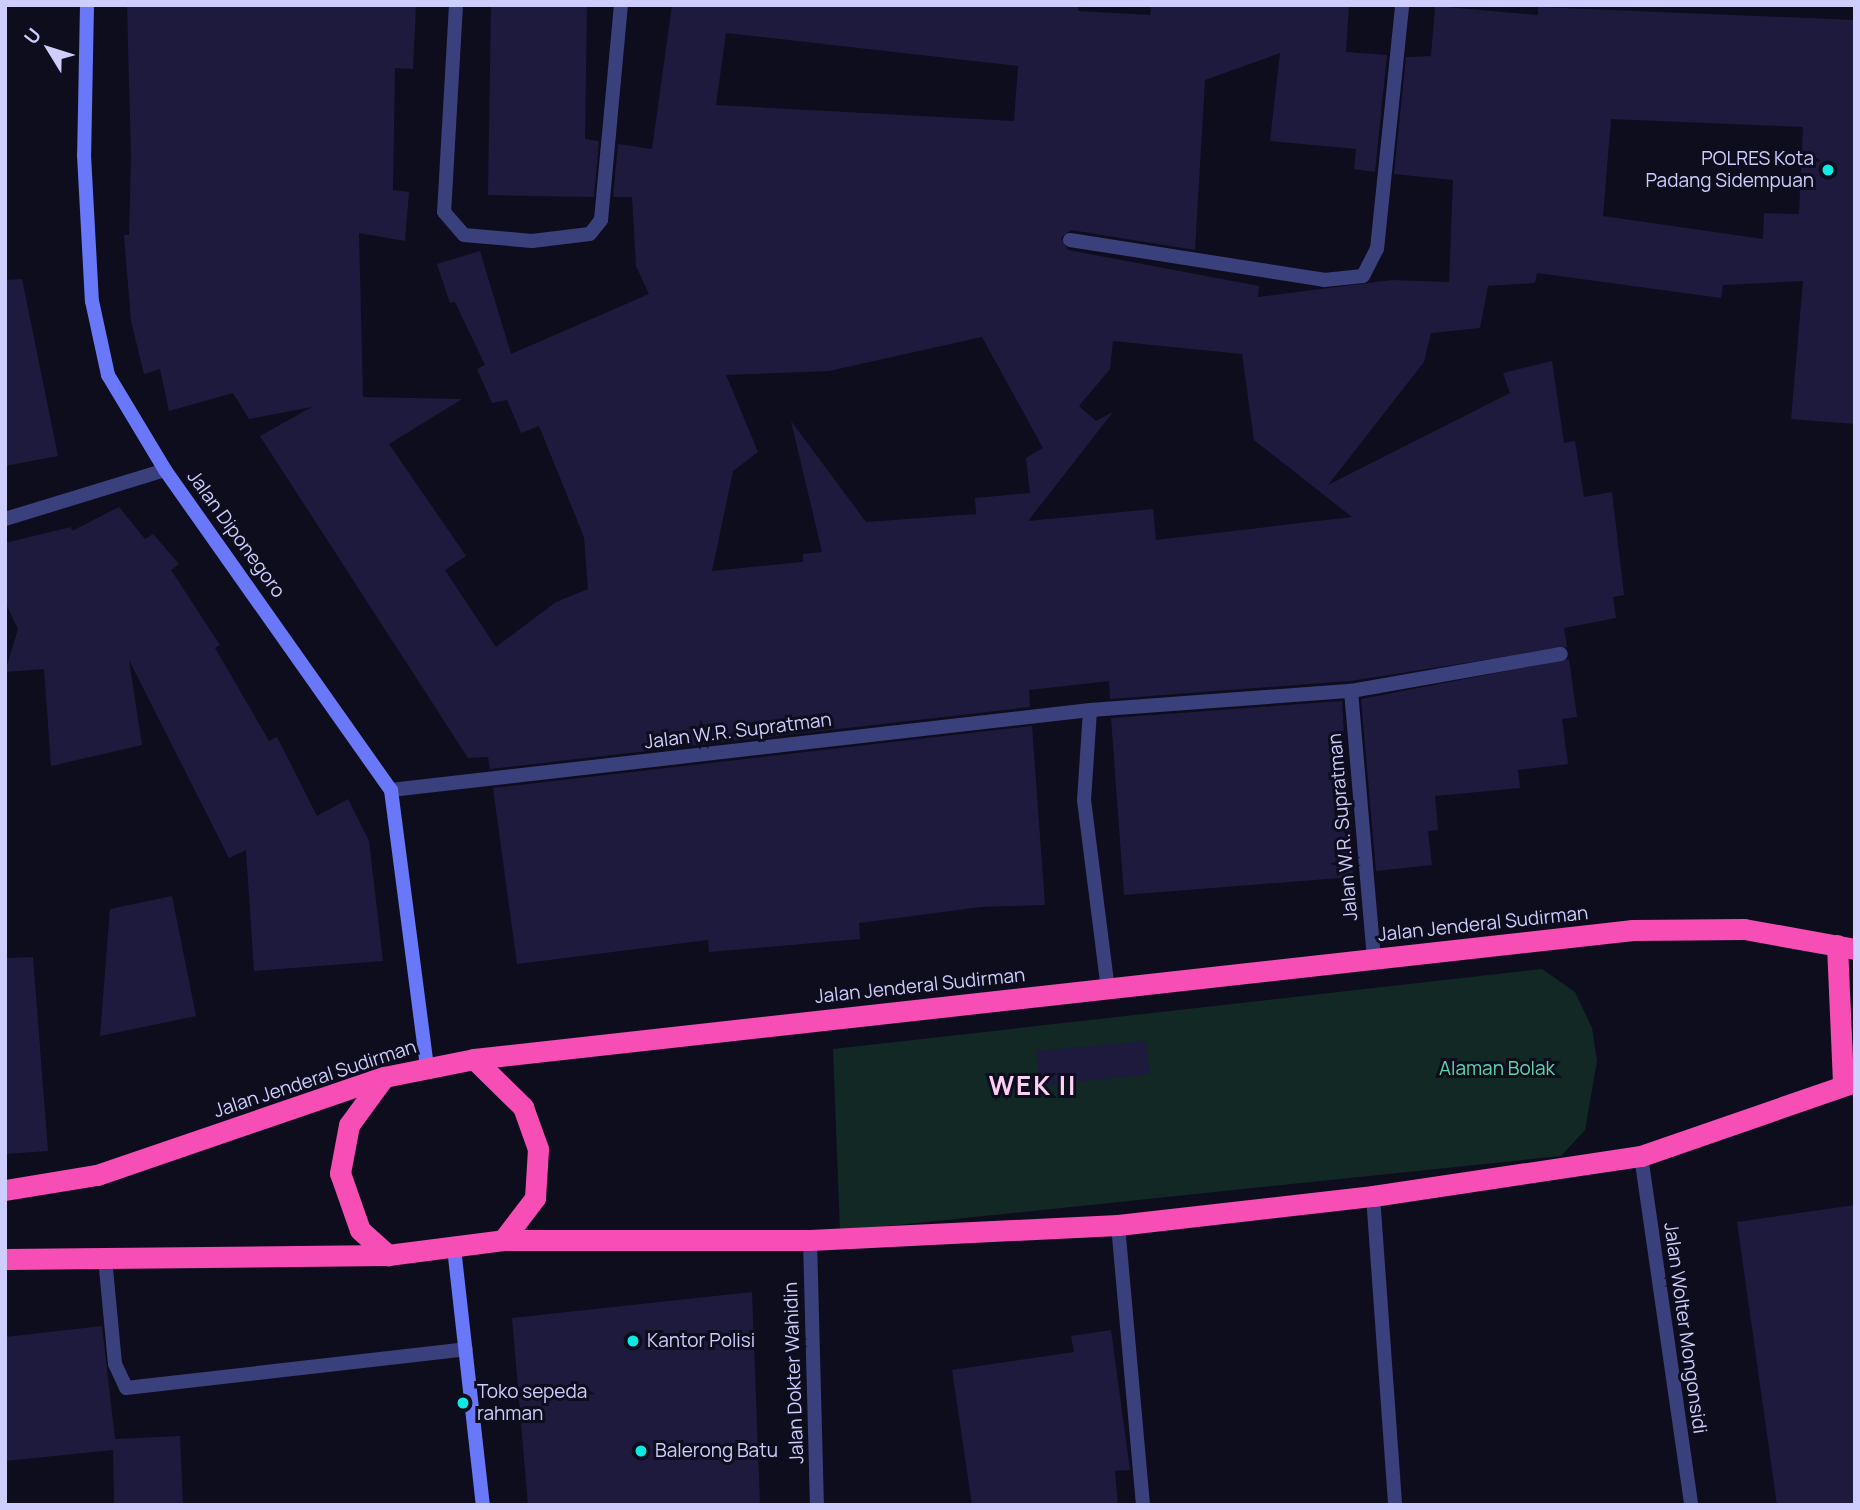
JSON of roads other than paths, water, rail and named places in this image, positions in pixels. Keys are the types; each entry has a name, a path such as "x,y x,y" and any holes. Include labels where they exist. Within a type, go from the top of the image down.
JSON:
{"highway":[{"name":"Jalan Jenderal Sudirman","path":"5,1190 71,1182 122,1168 384,1077 428,1066 474,1059 1689,926 1744,929 1846,947"},
{"path":"5,1259 388,1255 503,1240 810,1240 1118,1225 1373,1196 1641,1156 1849,1083 1846,947"},
{"path":"474,1059 523,1107 538,1149 535,1198 503,1240"},
{"path":"384,1077 349,1125 340,1173 360,1230 388,1255"}],"street":[{"name":"Jalan Diponegoro","path":"88,5 84,155 97,337 108,375 165,470 391,790 428,1066"},
{"path":"456,5 444,212 464,234 533,241 581,237 601,220 621,5"},
{"path":"1070,240 1324,280 1363,276 1377,249 1402,5"},
{"path":"5,519 165,470"},
{"name":"Jalan W.R. Supratman","path":"391,790 1090,710 1351,691 1561,654"},
{"name":"Jalan W.R. Supratman","path":"1351,691 1374,960"},
{"path":"1090,710 1084,800 1108,989"},
{"name":"Jalan Wolter Mongonsidi","path":"1641,1156 1692,1505"},
{"path":"1373,1196 1395,1505"},
{"path":"1118,1225 1143,1505"},
{"name":"Jalan Dokter Wahidin","path":"810,1240 817,1505"},
{"path":"454,1248 483,1505"},
{"path":"105,1258 115,1364 126,1388 466,1349"}],"place":[{"name":"POLRES Kota Padang Sidempuan","path":"1828,170"},
{"name":"Kantor Polisi","path":"633,1341"},
{"name":"Toko sepeda rahman","path":"463,1403"},
{"name":"Balerong Batu","path":"641,1451"}],"district":[{"name":"WEK II","path":"1033,1086"}],"park label":[{"name":"Alaman Bolak","path":"1497,1069"}]}
